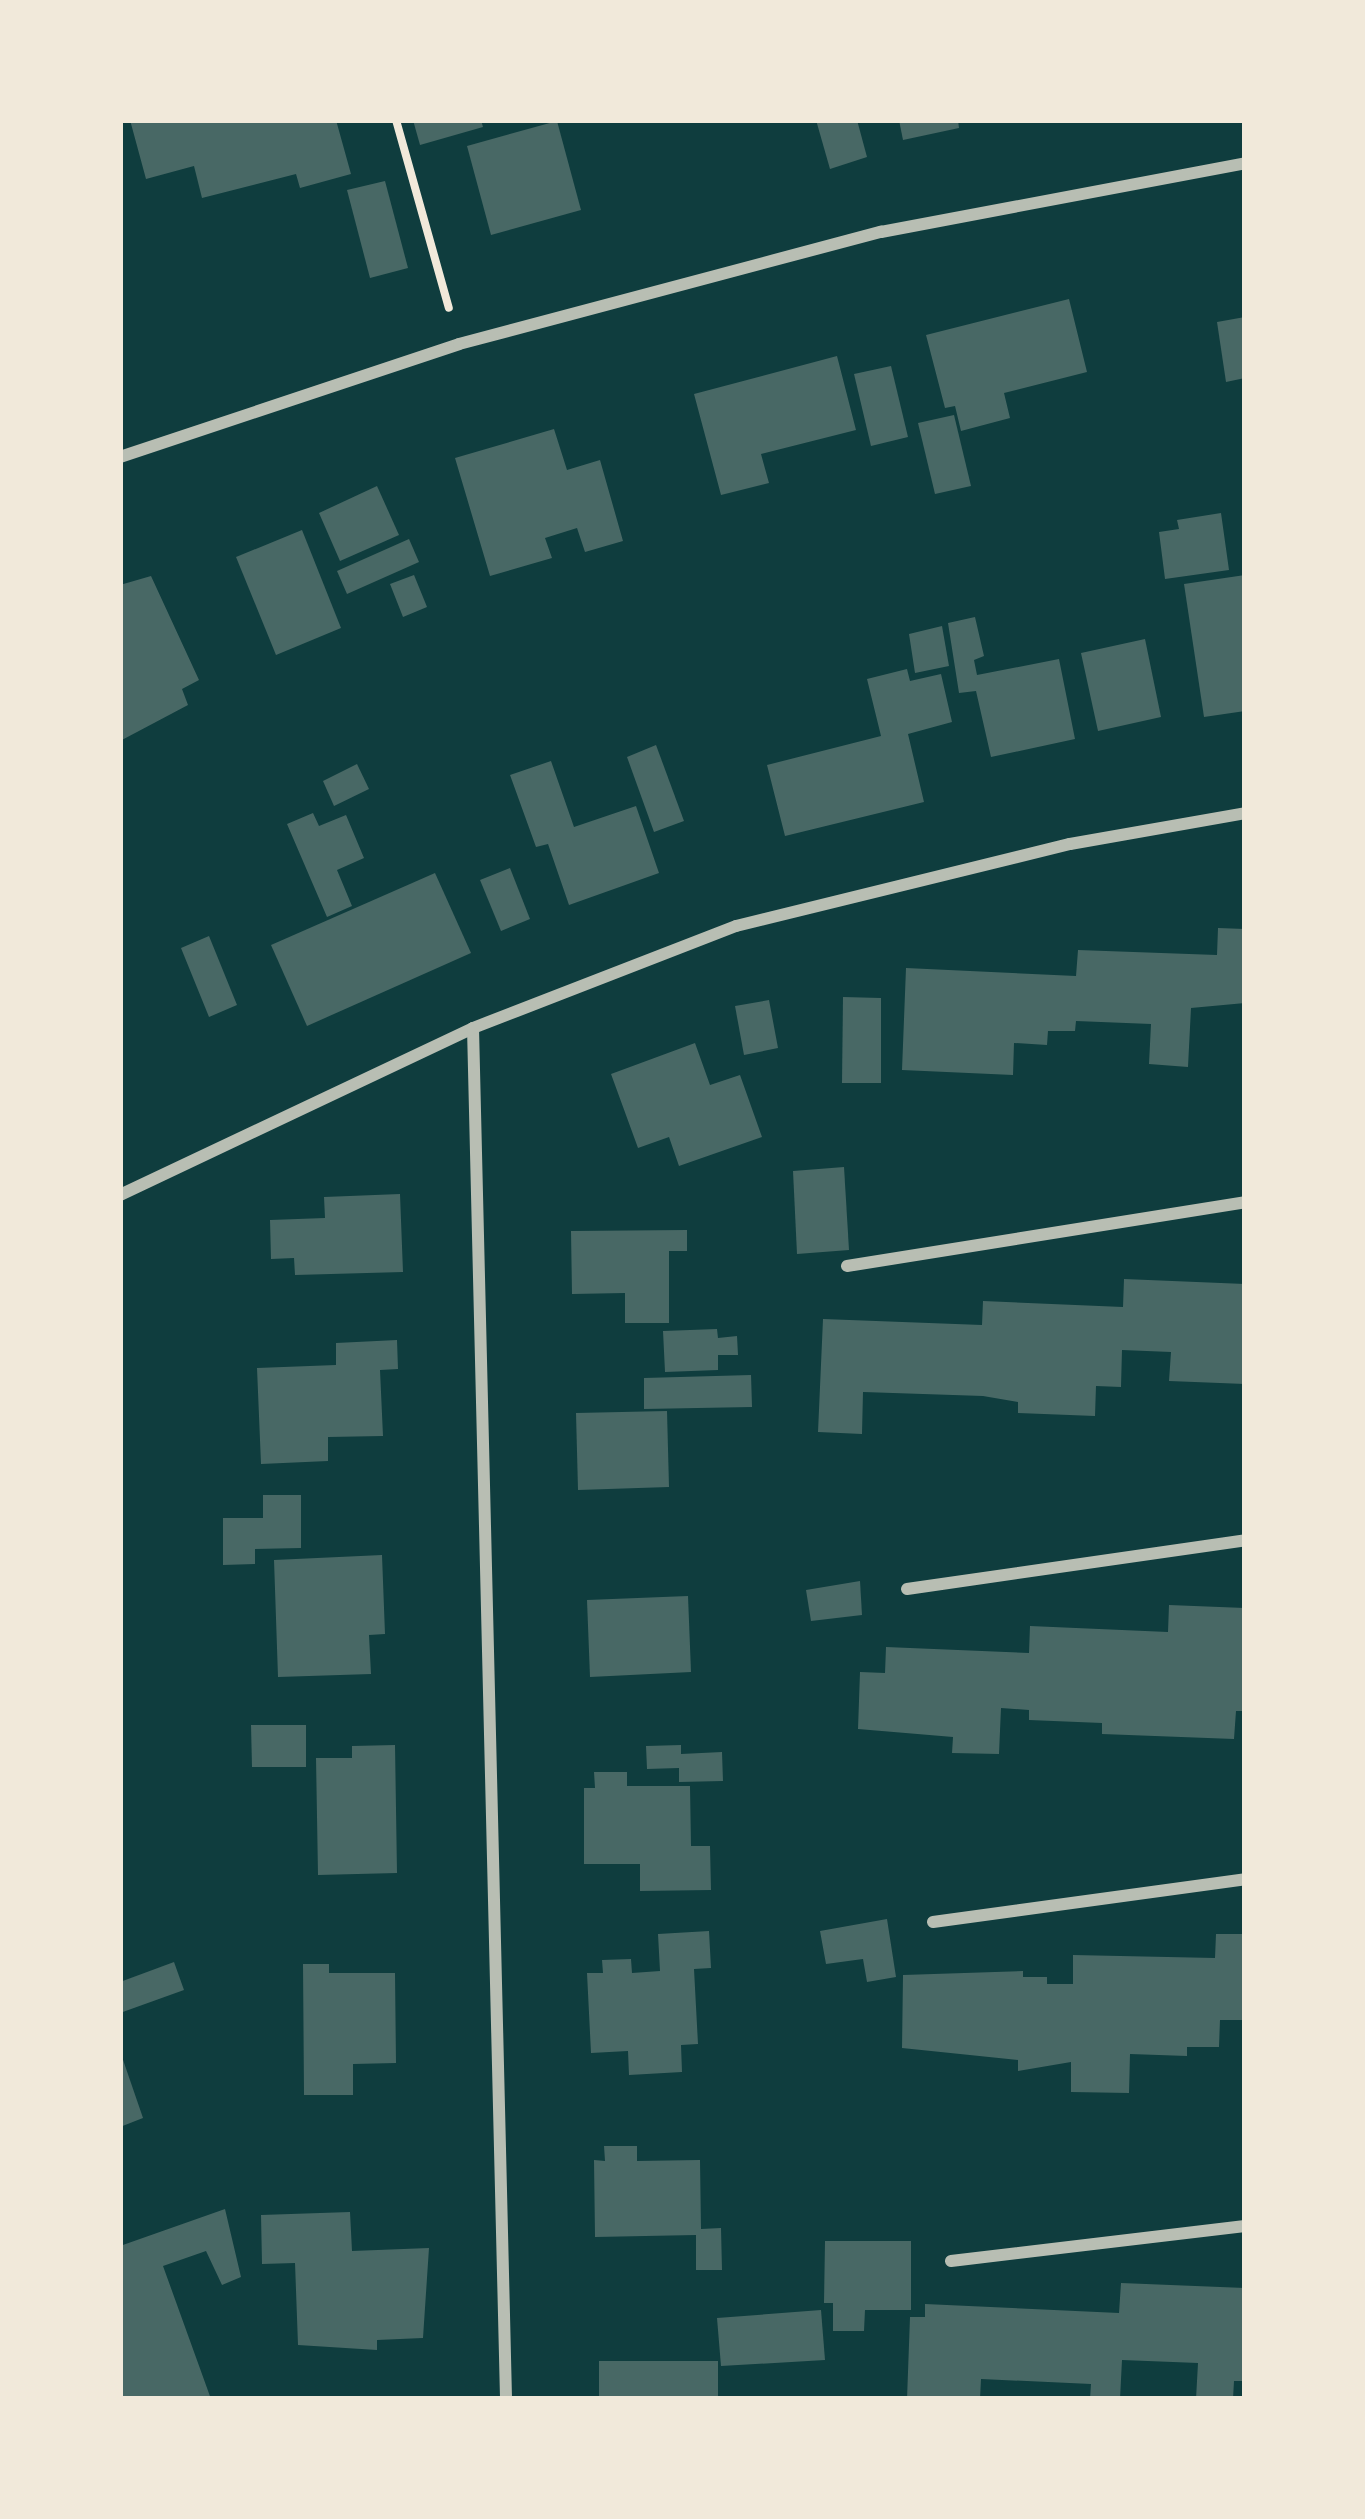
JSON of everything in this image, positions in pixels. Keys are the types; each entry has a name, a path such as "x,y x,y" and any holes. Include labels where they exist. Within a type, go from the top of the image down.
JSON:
{"street":[{"path":"120,457 459,344 881,232 1245,163"},
{"path":"120,1195 473,1028 736,926 1070,844 1245,813"},
{"path":"473,1028 506,2399"},
{"path":"847,1266 1245,1202"},
{"path":"907,1589 1245,1540"},
{"path":"933,1922 1245,1880"},
{"path":"951,2260 1245,2226"}],"path":[{"path":"396,120 459,344"}],"building":[{"path":"130,120 336,120 351,174 300,188 296,174 202,198 194,166 146,179"},
{"path":"413,120 481,120 483,127 420,145"},
{"path":"816,120 857,120 867,157 830,169"},
{"path":"899,120 958,120 959,128 903,140"},
{"path":"557,121 581,210 491,235 467,146"},
{"path":"385,181 408,268 370,278 347,190"},
{"path":"1069,299 1087,372 1004,393 1010,418 961,431 955,406 945,408 926,335"},
{"path":"1245,317 1245,378 1226,382 1217,322"},
{"path":"837,356 856,430 761,454 769,483 721,495 694,394"},
{"path":"891,366 908,437 871,446 854,374"},
{"path":"954,415 971,486 935,494 918,423"},
{"path":"554,429 567,470 600,460 623,541 585,552 577,528 545,538 552,558 490,576 455,458"},
{"path":"377,486 399,535 340,561 319,513"},
{"path":"1221,513 1229,570 1165,579 1159,532 1179,529 1177,520"},
{"path":"302,530 341,628 276,655 236,557"},
{"path":"409,539 419,562 347,594 337,571"},
{"path":"414,575 427,607 403,617 390,584"},
{"path":"1245,575 1245,711 1204,717 1184,584"},
{"path":"151,576 199,680 182,689 188,705 120,741 120,585"},
{"path":"975,617 984,656 974,660 977,675 1059,659 1075,739 991,757 976,691 959,693 948,623"},
{"path":"942,626 949,666 915,673 909,634"},
{"path":"1145,639 1161,717 1098,731 1081,653"},
{"path":"907,669 910,681 941,674 952,722 908,734 924,802 785,836 767,765 881,736 867,679"},
{"path":"656,745 684,821 654,832 627,757"},
{"path":"551,761 574,827 636,806 659,873 569,905 548,844 536,847 510,775"},
{"path":"357,764 369,789 334,806 323,781"},
{"path":"313,813 319,826 346,815 364,858 337,870 352,906 327,917 287,824"},
{"path":"510,868 530,919 501,931 480,880"},
{"path":"435,873 471,953 307,1026 271,945"},
{"path":"1218,928 1245,929 1245,1003 1191,1008 1188,1067 1149,1064 1151,1024 1076,1021 1075,1031 1048,1031 1047,1045 1014,1043 1013,1075 902,1070 906,968 1076,976 1078,950 1217,955"},
{"path":"209,936 237,1005 209,1017 181,948"},
{"path":"843,997 881,998 881,1083 842,1083"},
{"path":"769,1000 778,1048 744,1055 735,1006"},
{"path":"695,1043 710,1085 740,1075 762,1137 679,1166 669,1137 638,1148 611,1074"},
{"path":"844,1167 849,1250 797,1254 793,1171"},
{"path":"400,1194 403,1272 295,1275 294,1258 271,1259 270,1220 325,1218 324,1197"},
{"path":"687,1230 687,1251 669,1251 669,1323 625,1323 625,1293 572,1294 571,1231"},
{"path":"1124,1279 1245,1284 1245,1384 1169,1381 1171,1352 1122,1350 1121,1387 1096,1386 1095,1416 1018,1413 1018,1402 983,1396 863,1392 862,1434 818,1432 823,1319 982,1325 983,1301 1123,1307"},
{"path":"717,1329 718,1338 737,1336 738,1355 718,1355 718,1370 665,1372 663,1331"},
{"path":"397,1340 398,1369 380,1370 383,1436 328,1437 328,1461 261,1464 257,1368 336,1365 336,1343"},
{"path":"751,1375 752,1407 644,1409 644,1378"},
{"path":"667,1411 669,1487 578,1490 576,1413"},
{"path":"263,1495 301,1495 301,1548 255,1549 255,1564 223,1565 223,1518 263,1518"},
{"path":"382,1555 385,1634 369,1635 371,1674 278,1677 274,1560"},
{"path":"860,1581 862,1615 811,1621 806,1590"},
{"path":"688,1596 691,1672 590,1677 587,1600"},
{"path":"1169,1605 1245,1608 1245,1711 1236,1711 1234,1739 1102,1734 1102,1723 1029,1720 1029,1710 1001,1708 999,1754 952,1753 953,1737 858,1729 860,1672 885,1673 886,1647 1029,1653 1030,1626 1168,1632"},
{"path":"251,1725 306,1725 306,1767 252,1767"},
{"path":"395,1745 397,1873 318,1875 316,1758 352,1758 352,1746"},
{"path":"681,1745 681,1754 722,1752 723,1781 679,1782 679,1768 647,1769 646,1746"},
{"path":"594,1772 627,1772 627,1786 690,1786 691,1846 710,1846 711,1890 640,1891 640,1864 584,1864 584,1788 595,1788"},
{"path":"887,1919 896,1977 867,1982 863,1959 826,1964 820,1931"},
{"path":"709,1931 711,1968 694,1969 698,2044 681,2045 682,2072 629,2075 628,2051 591,2053 587,1973 603,1973 602,1960 631,1959 632,1973 660,1971 658,1934"},
{"path":"1216,1934 1245,1934 1245,2020 1220,2020 1219,2047 1187,2047 1187,2056 1130,2054 1129,2093 1071,2092 1071,2062 1018,2071 1018,2060 902,2048 903,1975 1023,1971 1023,1977 1047,1977 1047,1984 1073,1984 1073,1955 1215,1958"},
{"path":"174,1962 184,1990 120,2013 120,1982"},
{"path":"303,1964 329,1964 329,1973 395,1973 396,2063 353,2064 353,2095 304,2095"},
{"path":"120,2055 143,2118 120,2127"},
{"path":"604,2146 637,2146 637,2161 700,2160 701,2229 721,2228 722,2270 696,2270 696,2235 595,2237 594,2160 605,2161"},
{"path":"225,2209 241,2277 222,2285 206,2251 163,2266 211,2399 120,2399 120,2246"},
{"path":"350,2212 352,2251 429,2248 423,2338 377,2340 377,2350 298,2345 295,2263 262,2264 261,2215"},
{"path":"825,2241 911,2241 911,2310 865,2310 864,2331 833,2331 833,2303 824,2303"},
{"path":"1121,2283 1245,2288 1245,2381 1234,2381 1233,2399 1196,2399 1198,2363 1122,2360 1120,2399 1090,2399 1091,2384 981,2379 980,2399 907,2399 910,2317 925,2317 925,2304 1119,2313"},
{"path":"821,2310 825,2360 721,2366 717,2318"},
{"path":"599,2361 718,2361 718,2399 599,2399"}]}
